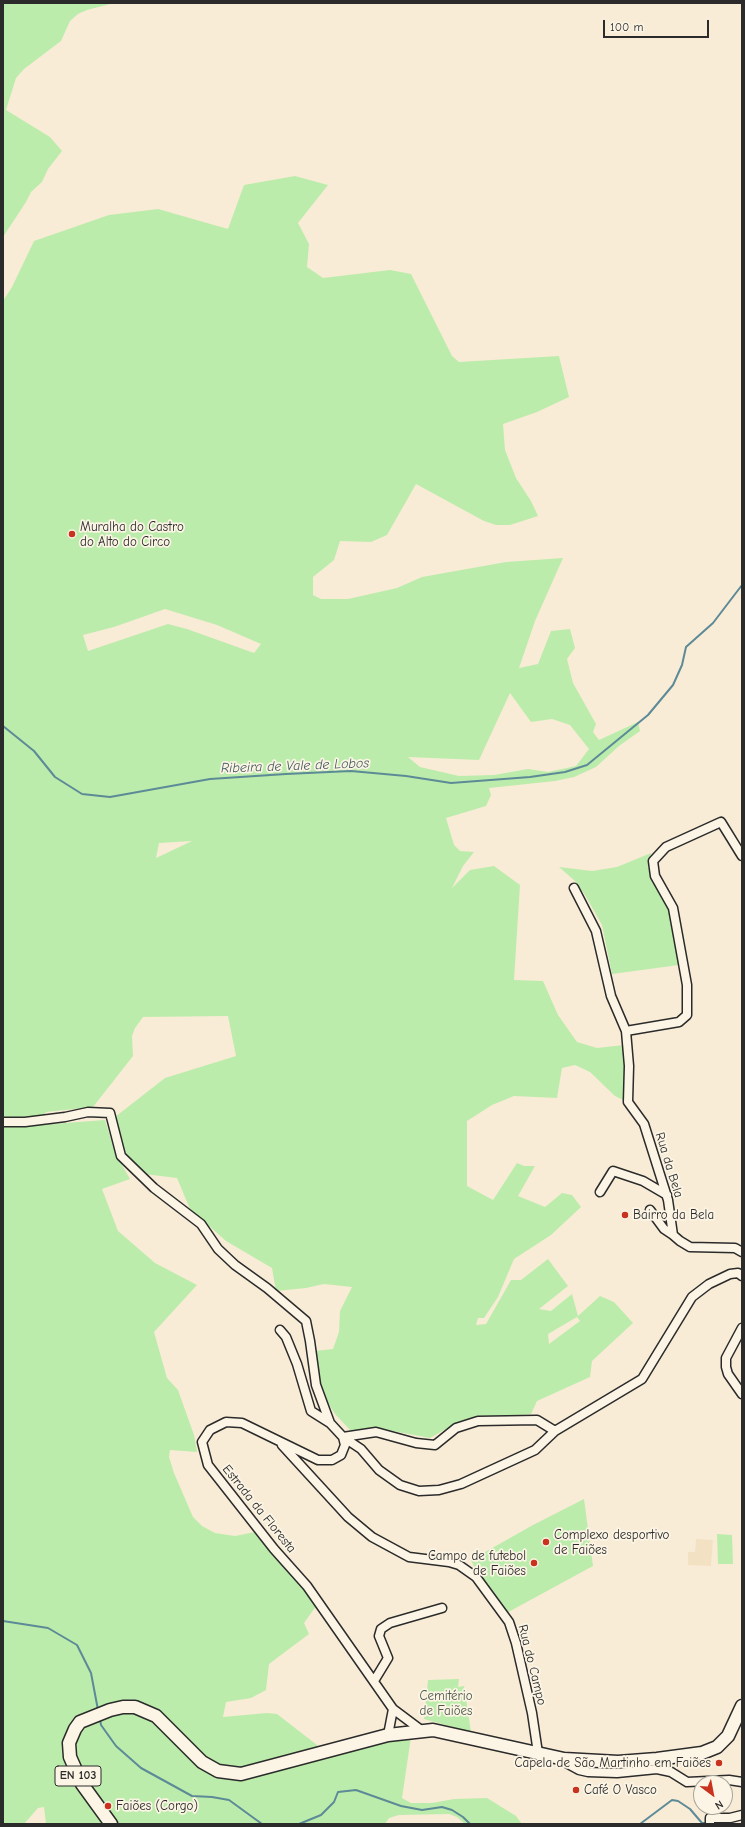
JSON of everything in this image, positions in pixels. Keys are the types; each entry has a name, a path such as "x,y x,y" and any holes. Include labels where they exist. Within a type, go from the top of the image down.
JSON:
{"main road":[{"name":"EN 103","path":"111,1824 82,1784 70,1757 69,1742 80,1722 110,1710 135,1706 144,1709 156,1716 202,1762 218,1771 241,1774 388,1735 421,1730 434,1730 564,1759 618,1762 657,1759 710,1750 723,1742 728,1736 742,1706"}],"street":[{"path":"574,888 596,931 611,996 626,1031 679,1022 687,1016 687,985 673,908 655,876 653,861 666,847 722,822 742,856"},
{"name":"Rua da Bela","path":"626,1031 629,1066 628,1102 644,1124 667,1194 673,1235"},
{"path":"3,1122 25,1122 65,1117 88,1112 110,1113 121,1156 154,1188 202,1224 218,1249 235,1265 267,1288 306,1321 316,1385 330,1422"},
{"path":"600,1192 613,1171 643,1180 667,1194"},
{"path":"650,1210 664,1229 690,1247 717,1246 735,1248 742,1252"},
{"path":"280,1330 286,1337 297,1364 311,1411 330,1422 343,1437 362,1449 379,1470 400,1485 419,1491 439,1490 461,1484 535,1450 555,1431 642,1379 692,1297 709,1284 730,1274 738,1273 742,1276"},
{"path":"742,1328 726,1358 726,1367 728,1374 742,1394"},
{"path":"343,1437 376,1432 416,1443 435,1445 456,1428 478,1421 537,1420 555,1431"},
{"name":"Estrada da Floresta","path":"343,1437 345,1445 341,1455 332,1460 318,1460 242,1423 226,1422 210,1430 202,1442 208,1465 274,1549 307,1586 393,1709 421,1730"},
{"name":"Rua do Campo","path":"279,1442 348,1516 372,1537 409,1557 449,1562 464,1568 476,1577 509,1622 512,1629 532,1713 538,1752"},
{"path":"374,1681 388,1658 380,1636 380,1629 390,1623 442,1608"},
{"path":"388,1735 393,1709"},
{"path":"564,1759 568,1764 579,1770 588,1772 616,1773 657,1769 671,1772 687,1782 729,1780 742,1782"},
{"path":"710,1821 742,1815"}],"shaded area":[{"path":"696,1539 713,1540 711,1566 688,1565 688,1552 695,1552"}],"green space":[{"path":"3,3 114,3 78,14 70,21 61,41 24,69 16,78 6,110 50,137 62,151 48,169 42,182 31,192 3,237"},
{"path":"295,176 328,185 298,223 309,244 307,267 323,278 390,270 411,274 452,356 459,362 559,356 569,397 537,412 503,424 505,450 516,478 531,501 538,516 510,525 496,525 484,521 416,484 387,535 371,542 340,541 334,560 313,577 313,595 321,599 348,599 397,588 422,577 506,562 563,558 535,621 519,668 538,664 551,631 570,629 575,648 567,659 573,683 596,724 593,732 599,740 638,722 640,731 619,746 596,767 574,777 555,781 489,788 491,795 486,806 446,818 454,845 460,851 474,852 463,866 452,888 470,870 494,866 520,885 514,980 543,981 558,1015 577,1042 597,1048 624,1045 625,1101 615,1096 590,1072 575,1065 562,1068 557,1098 514,1096 492,1105 467,1121 467,1186 493,1200 517,1163 524,1166 535,1166 518,1196 545,1207 562,1193 572,1195 581,1207 551,1235 514,1259 498,1297 484,1318 478,1318 476,1325 486,1324 511,1280 521,1280 548,1259 568,1286 539,1309 551,1311 572,1294 578,1316 600,1296 614,1302 633,1323 592,1361 590,1377 537,1401 531,1414 460,1421 430,1438 382,1429 351,1431 335,1414 323,1395 315,1351 333,1349 339,1332 340,1311 352,1287 324,1284 306,1288 276,1291 272,1268 226,1241 190,1209 177,1178 144,1174 125,1152 115,1117 165,1078 236,1056 228,1016 143,1017 135,1028 132,1036 133,1056 93,1107 46,1112 39,1125 105,1120 115,1153 130,1179 102,1189 118,1231 155,1263 197,1285 154,1332 167,1378 178,1390 194,1435 197,1452 170,1450 169,1457 174,1473 193,1517 202,1526 215,1533 235,1536 255,1532 317,1605 304,1623 309,1634 269,1664 266,1690 251,1698 226,1702 223,1717 267,1713 277,1714 330,1755 411,1737 402,1798 411,1803 432,1803 454,1799 487,1798 516,1816 522,1824 465,1824 457,1817 449,1814 399,1815 389,1818 385,1824 46,1824 44,1807 38,1808 24,1824 3,1824 3,301 12,287 34,241 109,215 158,209 228,229 244,185","holes":["165,609 217,625 261,644 254,653 187,629 168,624 88,651 83,635 114,627","510,693 531,722 552,719 570,725 589,749 576,766 548,772 528,769 494,775 459,776 420,767 408,757 479,760","192,841 156,858 159,843","577,1317 580,1321 549,1344 548,1334"]},
{"path":"651,853 648,866 663,901 670,911 679,965 612,974 602,925 585,895 575,881 559,867 592,871 617,867"},
{"name":"Complexo desportivo de Faiões","path":"584,1499 593,1566 501,1616 483,1586 471,1560 533,1525"},
{"path":"717,1534 732,1535 733,1564 718,1564"},
{"name":"Cemitério de Faiões","path":"459,1679 458,1687 464,1686 471,1732 424,1719 428,1680"}],"waterway":[{"name":"Ribeira de Vale de Lobos","path":"3,726 34,751 55,777 82,794 110,797 210,779 286,774 351,771 406,776 451,783 530,777 565,772 587,765 648,715 673,685 682,665 686,647 713,623 742,585"},
{"path":"3,1621 48,1628 77,1645 91,1673 98,1710"},
{"path":"100,1719 101,1725 116,1746 141,1768 192,1796 229,1800 262,1824"},
{"path":"299,1824 321,1815 334,1802 338,1792 356,1790 401,1806 422,1810 442,1807 452,1810 463,1817 470,1824"},
{"path":"640,1824 672,1800 678,1801 690,1809 702,1823 707,1823"}],"place":[{"name":"Muralha do Castro do Alto do Circo","path":"72,534"},
{"name":"Bairro da Bela","path":"625,1215"},
{"name":"Complexo desportivo de Faiões","path":"546,1542"},
{"name":"Campo de futebol de Faiões","path":"534,1563"},
{"name":"Capela de São Martinho em Faiões","path":"719,1763"},
{"name":"Café O Vasco","path":"576,1790"},
{"name":"Faiões (Corgo)","path":"108,1806"}]}
